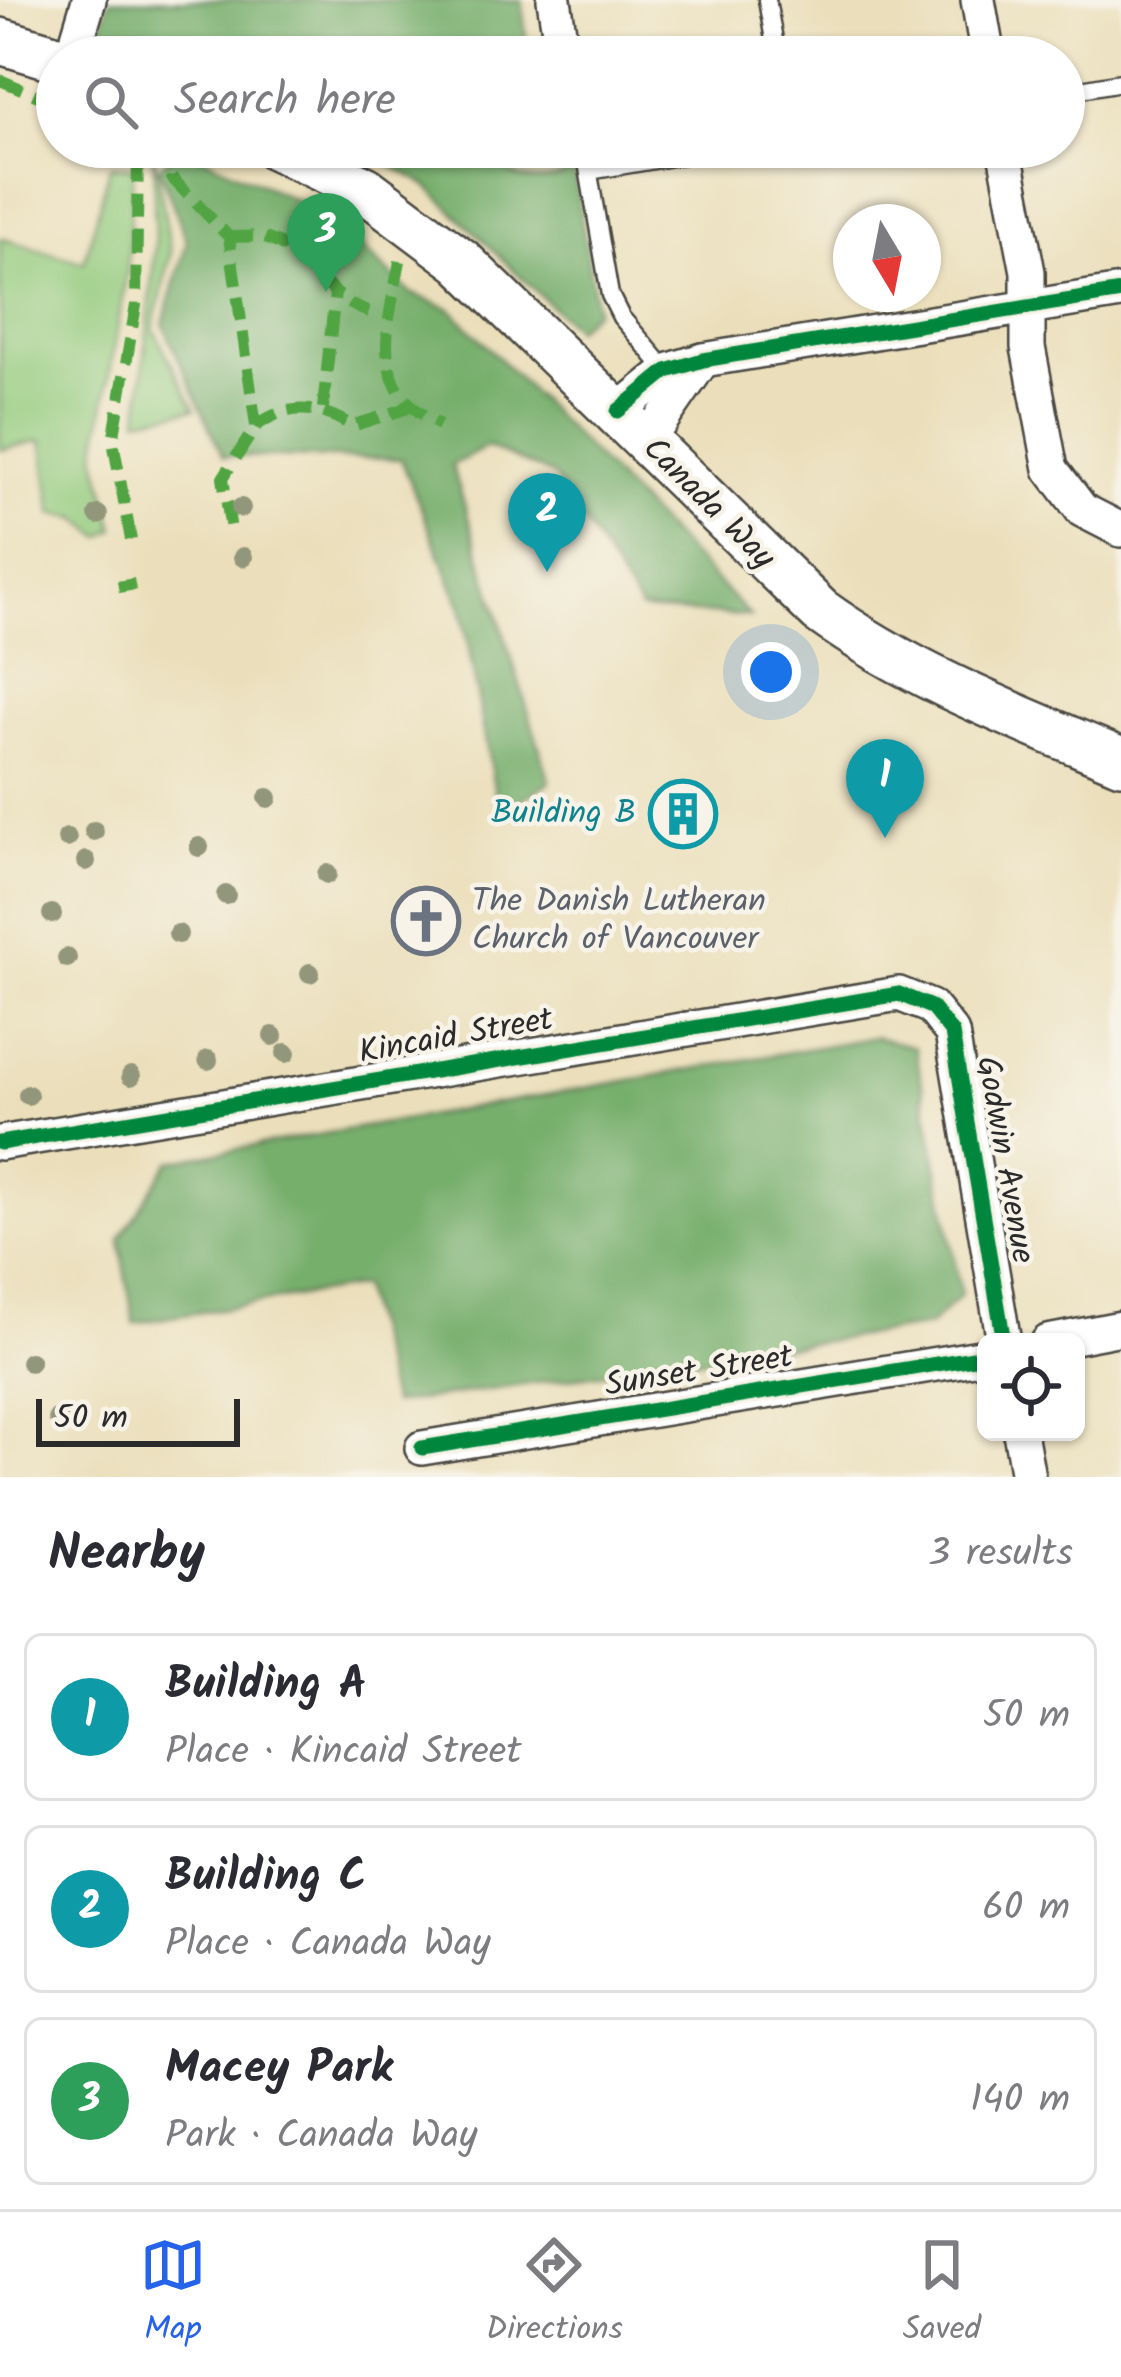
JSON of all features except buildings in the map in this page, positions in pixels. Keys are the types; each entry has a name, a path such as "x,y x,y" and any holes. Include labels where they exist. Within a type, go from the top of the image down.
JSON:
{"main road":[{"path":"0,41 36,52"},
{"name":"Canada Way","path":"320,168 365,189 415,222 632,426 766,565 874,650 1121,761"}],"street":[{"path":"78,36 89,0"},
{"path":"554,0 559,36"},
{"path":"978,0 984,36"},
{"path":"1008,168 1028,272 1028,347 1051,470 1082,510 1121,530"},
{"path":"632,426 667,371 703,360 1121,292"},
{"path":"632,426 703,360"},
{"name":"Kincaid Street","path":"0,1143 874,995 921,1000"},
{"name":"Godwin Avenue","path":"921,1000 952,1033 1002,1333"},
{"path":"1085,1335 1121,1328"},
{"name":"Sunset Street","path":"422,1448 977,1356"},
{"path":"1022,1441 1028,1477"}],"lane":[{"path":"767,0 773,36"},
{"path":"1085,88 1121,82"},
{"path":"588,168 610,295 621,316 667,371"},
{"path":"589,171 607,168"}],"green space":[{"path":"110,0 522,0 526,36 110,36 102,25"},
{"path":"109,168 133,168 127,272 96,454 115,529 102,537 77,518 53,514 42,440 0,450 0,238 84,263"},
{"path":"153,168 171,254 153,328 195,409 139,419 155,247"},
{"path":"159,168 227,168 325,214 412,294 451,309 750,616 641,610 553,475 487,447 452,465 550,782 499,814 461,606 401,459 223,456 163,324 187,242"},
{"path":"396,168 504,168 536,180 574,171 596,309 575,329 426,185"},
{"path":"875,1037 915,1047 961,1295 929,1326 392,1404 361,1286 134,1323 120,1239 170,1161"}],"marked path":[{"path":"0,80 36,95"},
{"path":"131,540 113,441 136,305 138,168"},
{"path":"173,168 172,178 229,237 256,426 223,478 231,530"},
{"path":"229,237 259,237 282,245 341,297 369,312"},
{"path":"400,261 387,333 391,375 417,410 440,425"},
{"path":"323,408 335,293"},
{"path":"256,426 292,410 328,414 352,426 408,408"},
{"path":"118,587 135,584"}],"cycle path":[{"path":"618,411 667,371 703,360 1121,292"},
{"path":"0,1143 899,994 931,1007 952,1033 1002,1333"},
{"path":"422,1448 977,1357"}],"place":[{"name":"Macey Park","path":"326,292"},
{"name":"Building C","path":"547,572"},
{"name":"Building B","path":"683,814"},
{"name":"Building A","path":"885,838"},
{"name":"The Danish Lutheran Church of Vancouver","path":"426,921"}]}
